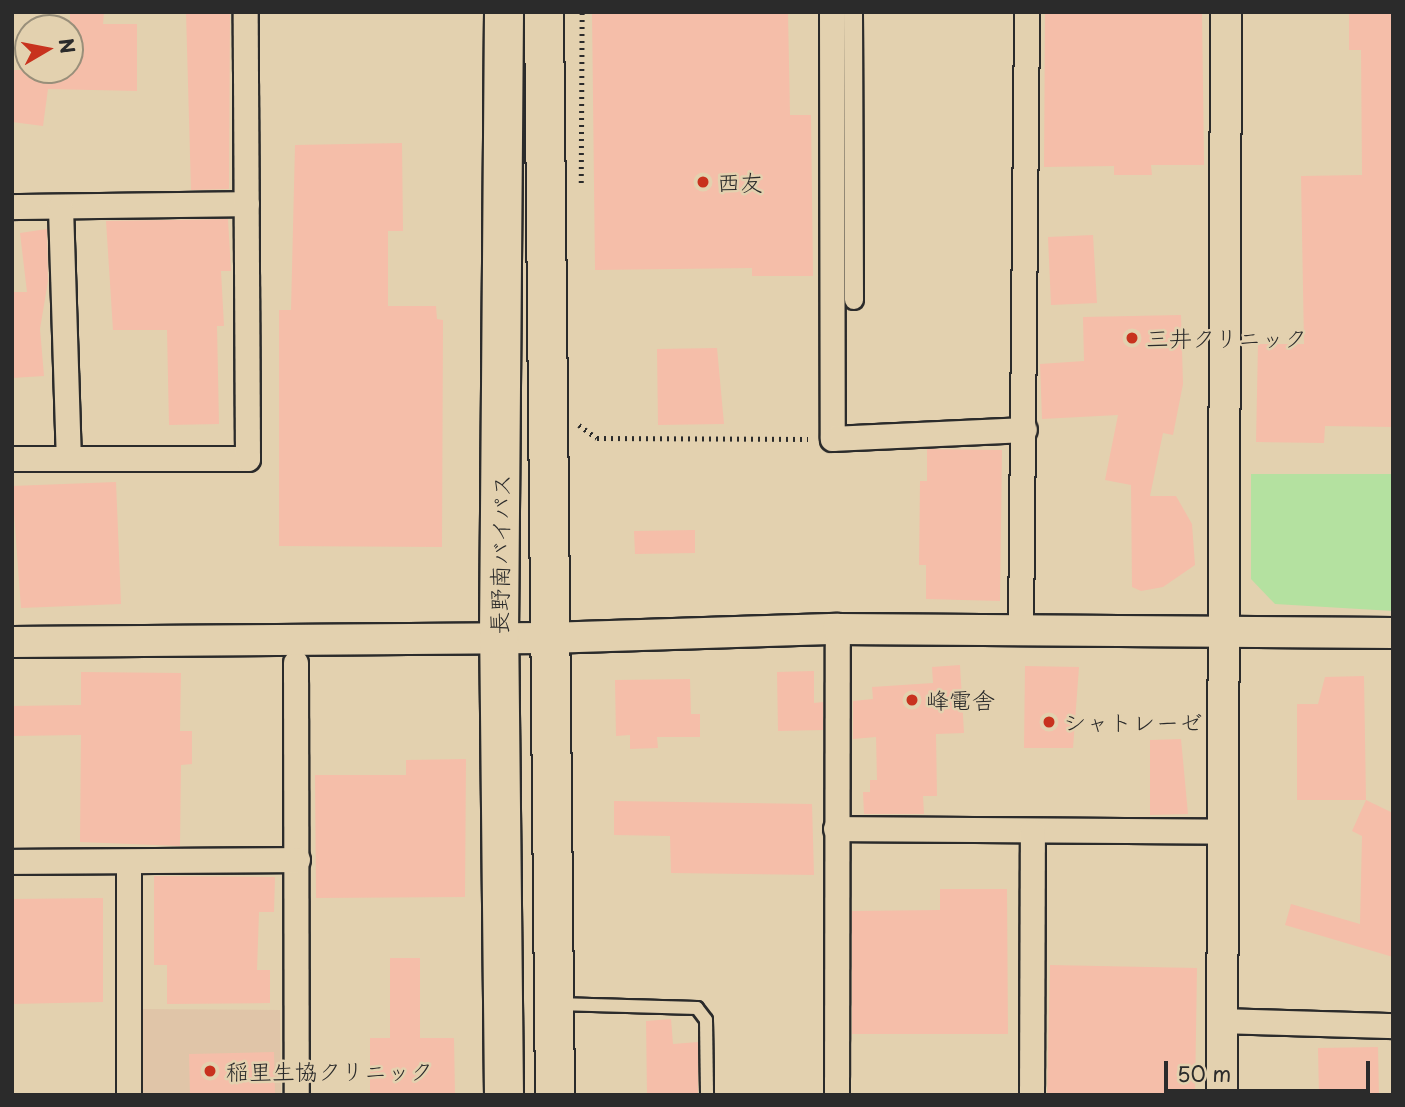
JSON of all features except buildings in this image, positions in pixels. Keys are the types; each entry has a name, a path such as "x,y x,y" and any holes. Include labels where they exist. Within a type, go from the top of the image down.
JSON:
{"highway":[{"name":"長野南バイパス","path":"504,12 499,636 504,1095"},
{"name":"長野南バイパス","path":"544,12 547,638 555,1095"}],"street":[{"path":"12,459 248,459 246,12"},
{"path":"832,12 833,439 1025,429"},
{"path":"853,12 854,300"},
{"path":"1021,631 1027,12"},
{"path":"1222,1095 1226,832 1226,12"},
{"path":"12,207 247,204"},
{"path":"61,208 69,460"},
{"path":"12,642 499,636 547,638 838,629 1226,629 1393,633"},
{"path":"837,1095 838,629"},
{"path":"296,663 297,1095"},
{"path":"836,829 1226,832"},
{"path":"1032,1095 1033,832"},
{"path":"12,862 298,860"},
{"path":"129,862 129,1095"},
{"path":"1223,1021 1393,1026"}],"lane":[{"path":"553,1004 697,1007 706,1020 707,1095"}],"path":[{"path":"581,189 582,12"},
{"path":"578,410 578,424 597,438 833,439"}],"shaded area":[{"name":"稲里生協クリニック","path":"140,1009 280,1010 281,1095 139,1095"}],"green space":[{"path":"1251,474 1393,474 1393,611 1275,604 1251,579"}],"place":[{"name":"西友","path":"703,182"},
{"name":"三井クリニック","path":"1132,338"},
{"name":"峰電舎","path":"912,700"},
{"name":"シャトレーゼ","path":"1049,722"},
{"name":"稲里生協クリニック","path":"210,1071"}]}
